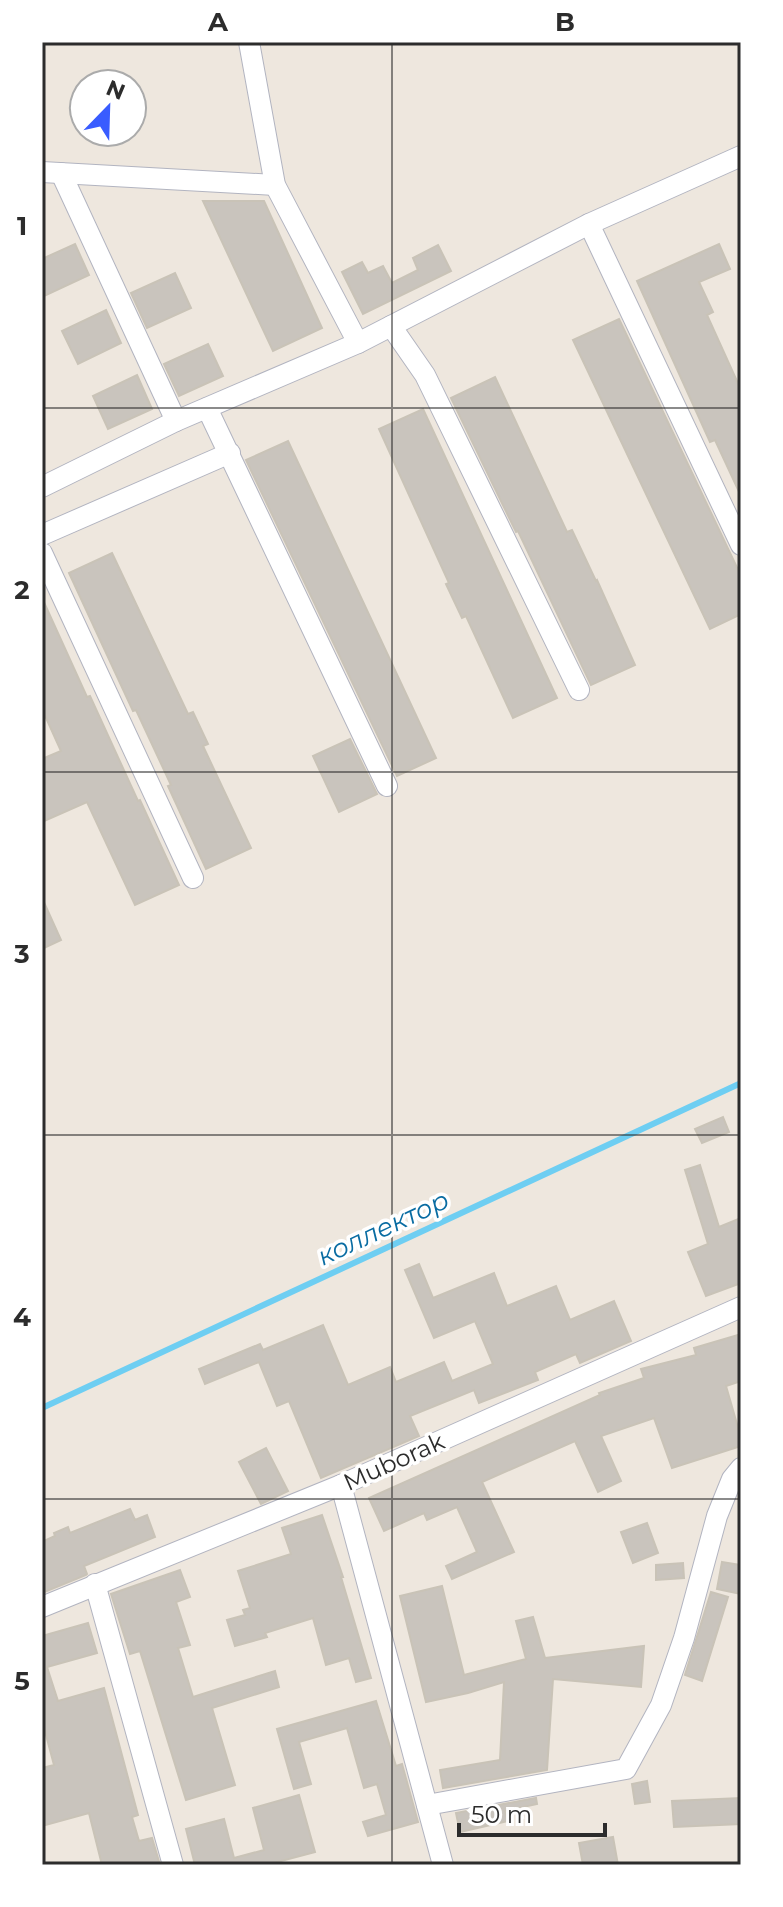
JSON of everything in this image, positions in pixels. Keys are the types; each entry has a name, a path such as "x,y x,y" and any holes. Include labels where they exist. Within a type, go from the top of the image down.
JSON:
{"street":[{"path":"249,42 275,185 358,343"},
{"path":"42,487 176,421 358,343 589,224 741,156"},
{"path":"176,421 52,172 275,185"},
{"path":"589,224 741,545"},
{"path":"391,326 425,375 579,690"},
{"path":"207,408 387,786"},
{"path":"42,535 230,453"},
{"path":"42,553 193,878"},
{"name":"Muborak","path":"42,1607 341,1485 741,1307"},
{"path":"427,1805 626,1769 661,1705 684,1638 717,1516 732,1479 741,1468"},
{"path":"341,1485 443,1865"},
{"path":"95,1584 173,1865"}],"building":[{"path":"203,201 264,201 322,328 273,351"},
{"path":"75,244 89,275 42,297 42,259"},
{"path":"719,244 730,269 699,282 713,312 707,315 741,390 741,496 715,440 710,442 637,281"},
{"path":"438,245 451,271 363,314 342,272 362,262 368,273 383,266 392,283 418,270 413,258"},
{"path":"175,273 191,308 147,328 131,293"},
{"path":"106,310 121,343 78,364 62,331"},
{"path":"619,319 741,576 741,614 710,629 573,340"},
{"path":"208,344 223,376 179,396 164,364"},
{"path":"137,375 152,409 108,429 93,396"},
{"path":"495,377 567,532 572,530 635,665 591,685 451,398"},
{"path":"423,409 557,698 513,718 466,616 462,618 446,584 449,583 379,429"},
{"path":"288,441 436,758 397,776 246,460"},
{"path":"112,553 188,714 193,712 208,744 203,746 251,848 206,869 168,786 171,785 69,573"},
{"path":"42,598 179,885 135,905 87,802 42,822 42,759 61,751 42,709"},
{"path":"350,739 377,794 339,812 313,756"},
{"path":"42,898 61,940 42,949"},
{"path":"723,1117 729,1132 702,1143 695,1129"},
{"path":"700,1165 719,1227 741,1218 741,1283 706,1296 688,1252 708,1244 685,1170"},
{"path":"419,1264 433,1298 494,1273 507,1306 556,1286 570,1320 614,1301 631,1341 580,1363 576,1354 535,1372 538,1380 479,1403 474,1390 410,1416 419,1436 321,1478 289,1401 277,1406 259,1362 205,1384 199,1369 260,1344 263,1350 323,1325 348,1385 390,1367 396,1382 444,1362 452,1381 493,1364 475,1321 434,1338 405,1270"},
{"path":"741,1334 741,1381 726,1386 741,1446 672,1468 654,1418 601,1436 621,1481 598,1492 575,1441 482,1482 514,1552 452,1579 446,1566 477,1552 457,1507 427,1520 424,1513 384,1531 369,1498 599,1393 644,1378 641,1369 696,1355 694,1348"},
{"path":"266,1448 288,1491 261,1504 239,1462"},
{"path":"130,1509 135,1520 147,1515 155,1537 84,1566 86,1575 42,1593 42,1542 68,1527 70,1533"},
{"path":"322,1515 371,1678 356,1682 349,1658 326,1665 313,1618 235,1646 227,1620 245,1615 243,1610 250,1608 238,1571 291,1554 282,1528"},
{"path":"647,1523 658,1553 633,1563 621,1532"},
{"path":"722,1562 741,1565 741,1594 717,1589"},
{"path":"683,1563 684,1578 656,1580 656,1565"},
{"path":"180,1570 190,1597 176,1602 190,1645 178,1648 193,1697 275,1671 279,1687 212,1708 235,1785 186,1800 140,1651 130,1654 111,1594"},
{"path":"442,1586 464,1675 526,1659 516,1621 533,1617 545,1658 644,1646 641,1687 553,1679 547,1770 443,1788 440,1770 500,1760 504,1682 426,1702 400,1596"},
{"path":"711,1592 728,1597 702,1681 685,1675"},
{"path":"88,1623 97,1653 47,1667 58,1701 104,1688 138,1815 132,1817 139,1841 152,1838 160,1865 102,1865 89,1813 42,1826 42,1768 54,1765 42,1720 42,1636"},
{"path":"376,1701 396,1766 402,1764 418,1822 368,1836 363,1822 386,1815 377,1784 364,1788 347,1728 299,1742 311,1784 294,1789 277,1729"},
{"path":"647,1781 650,1802 635,1804 632,1784"},
{"path":"299,1795 315,1852 266,1865 195,1865 186,1829 224,1819 234,1858 264,1850 253,1808"},
{"path":"536,1798 537,1804 505,1811 508,1821 460,1832 456,1813"},
{"path":"741,1798 741,1824 674,1827 672,1801"},
{"path":"613,1837 618,1865 583,1865 579,1843"}],"waterway":[{"name":"коллектор","path":"42,1408 741,1083"}]}
